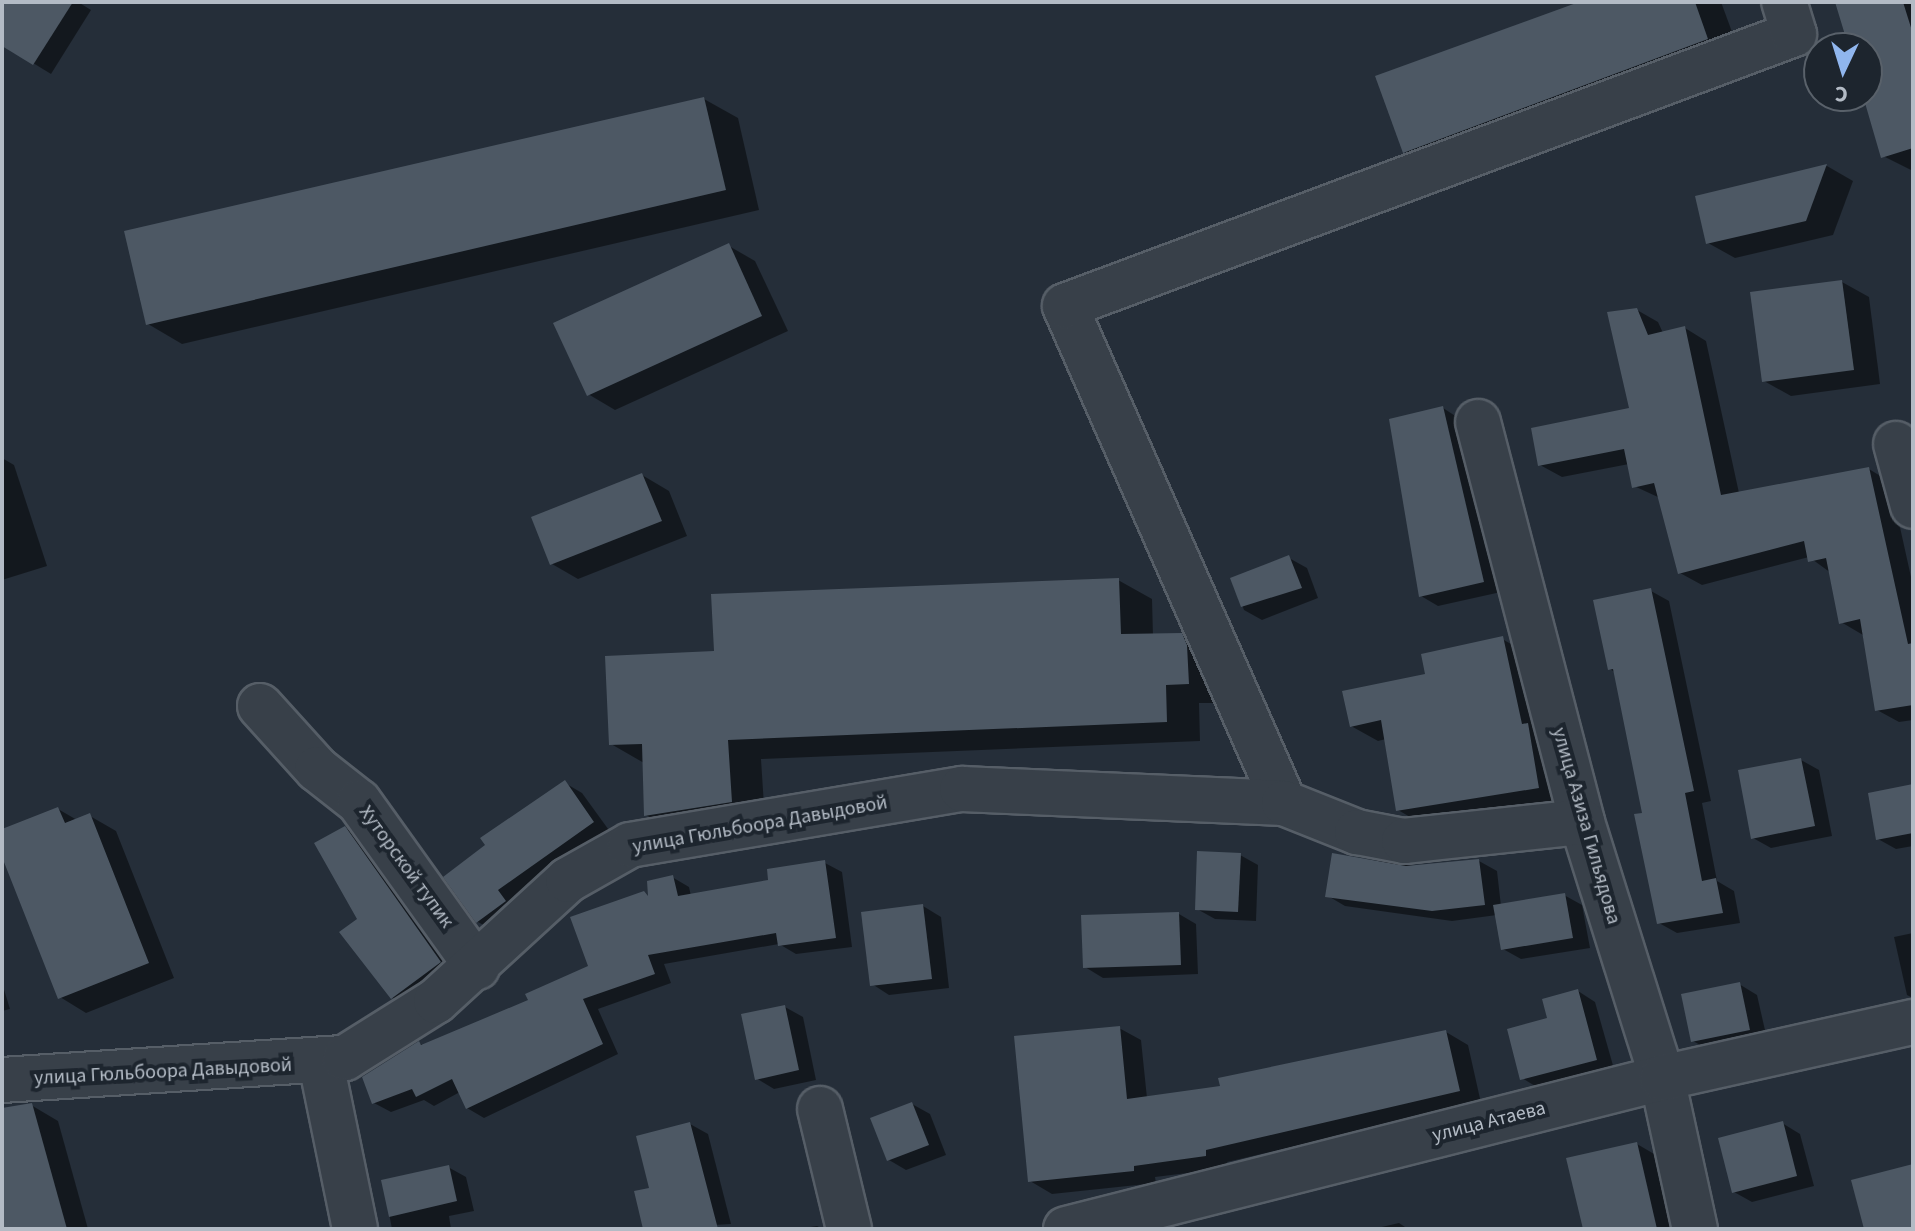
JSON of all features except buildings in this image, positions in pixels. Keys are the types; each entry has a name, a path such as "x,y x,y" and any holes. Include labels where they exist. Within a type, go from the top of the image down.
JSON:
{"street":[{"path":"1284,803 1065,306 1794,34 1784,2"},
{"name":"улица Азиза Гильядова","path":"1478,422 1582,822 1662,1078 1695,1229"},
{"path":"1896,444 1913,506"},
{"name":"Хуторской тупик","path":"260,706 317,769 359,802 477,967"},
{"name":"улица Гюльбоора Давыдовой","path":"2,1080 321,1063 377,1042 477,967 511,928 568,880 630,845 962,789 1284,803 1357,832 1404,841 1582,822"},
{"name":"улица Атаева","path":"1066,1229 1662,1078 1913,1022"},
{"path":"321,1063 355,1229"},
{"path":"820,1109 849,1229"}]}
